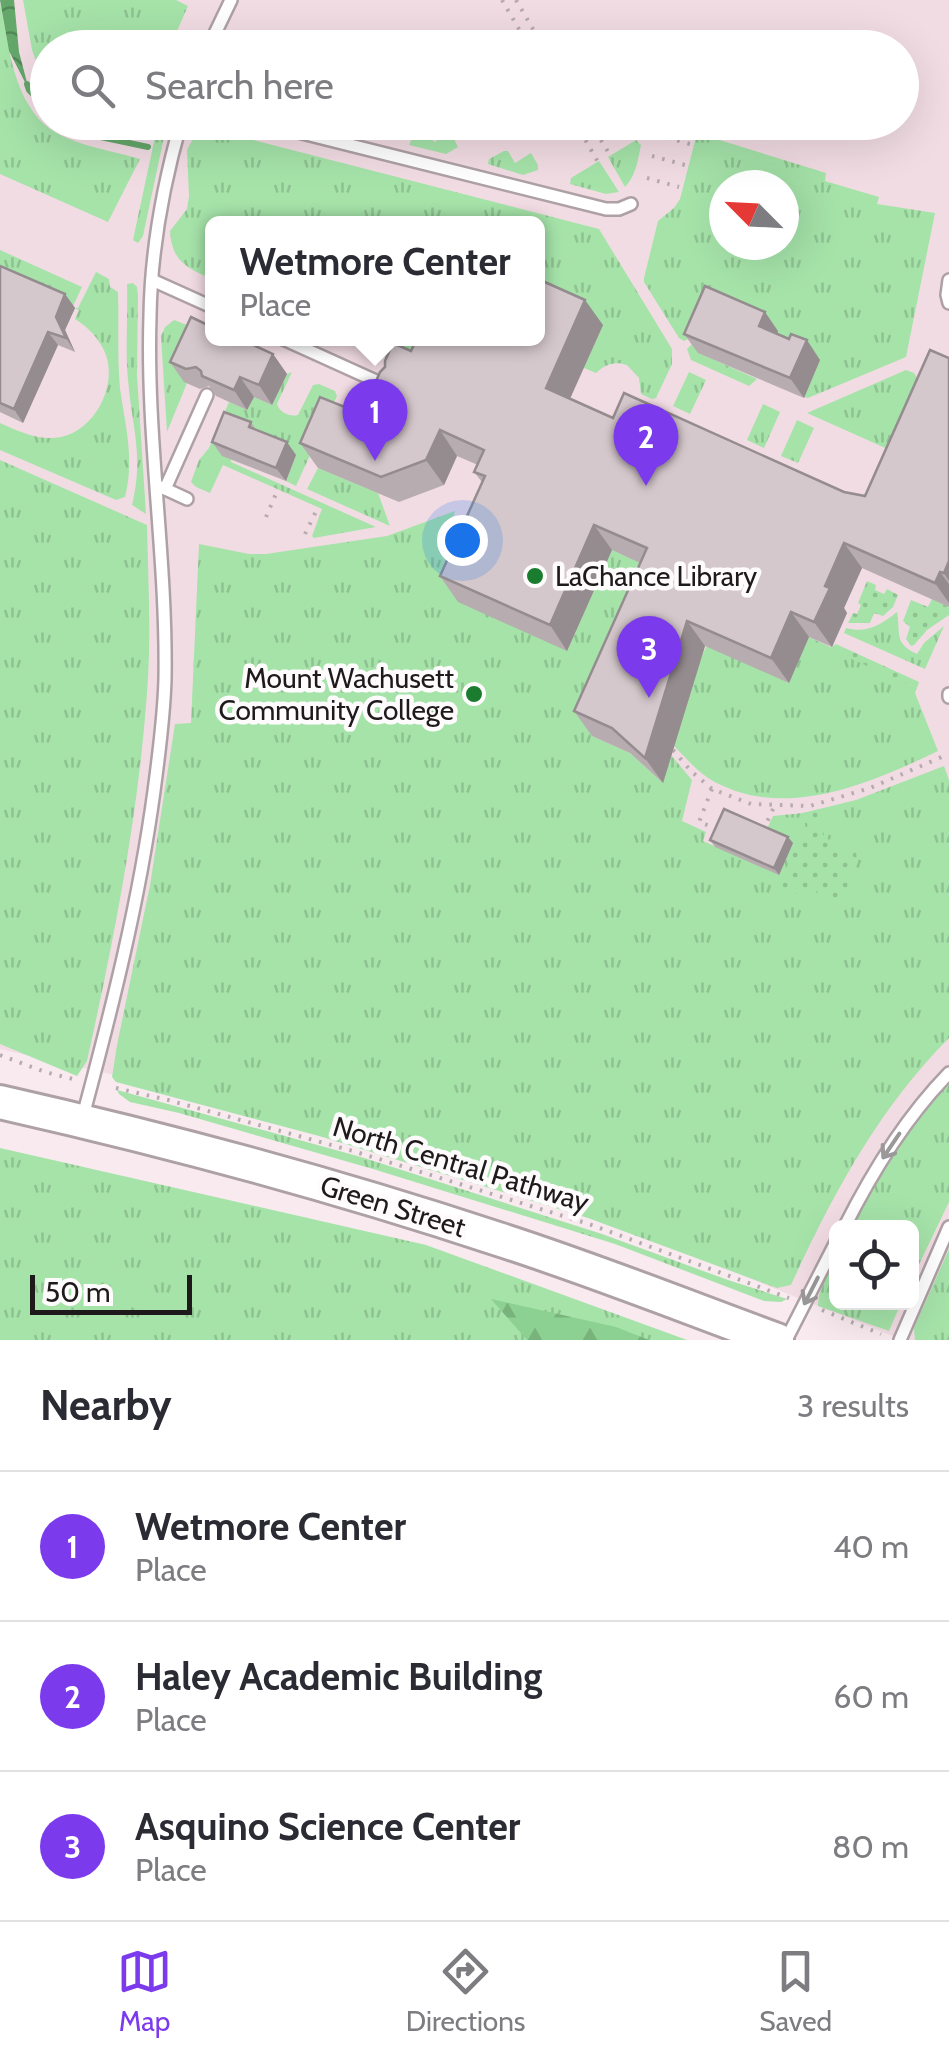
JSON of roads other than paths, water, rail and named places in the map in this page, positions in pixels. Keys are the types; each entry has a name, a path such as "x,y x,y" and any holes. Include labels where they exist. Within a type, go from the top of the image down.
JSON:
{"street":[{"name":"Green Street","path":"0,1102 273,1170 439,1220 596,1272 777,1340"}],"lane":[{"path":"217,30 231,0"},
{"path":"82,1120 135,913 161,739 164,607 161,487 150,357 152,280 162,205 177,140"},
{"path":"330,140 590,205 619,210 630,204"},
{"path":"152,280 205,304"},
{"path":"949,280 949,303"},
{"path":"300,346 394,389"},
{"path":"161,487 207,395"},
{"path":"161,487 188,499"},
{"path":"848,1220 887,1152 949,1073"},
{"path":"900,1340 949,1227"},
{"path":"786,1340 829,1256"}],"water":[{"path":"0,0 14,0 19,52 29,90 9,51"}],"waterway":[{"path":"27,84 30,91"},
{"path":"115,140 148,147"}],"place":[{"name":"Wetmore Center","path":"375,461"},
{"name":"Haley Academic Building","path":"646,486"},
{"name":"LaChance Library","path":"535,576"},
{"name":"Mount Wachusett Community College","path":"474,694"},
{"name":"Asquino Science Center","path":"649,698"}]}
